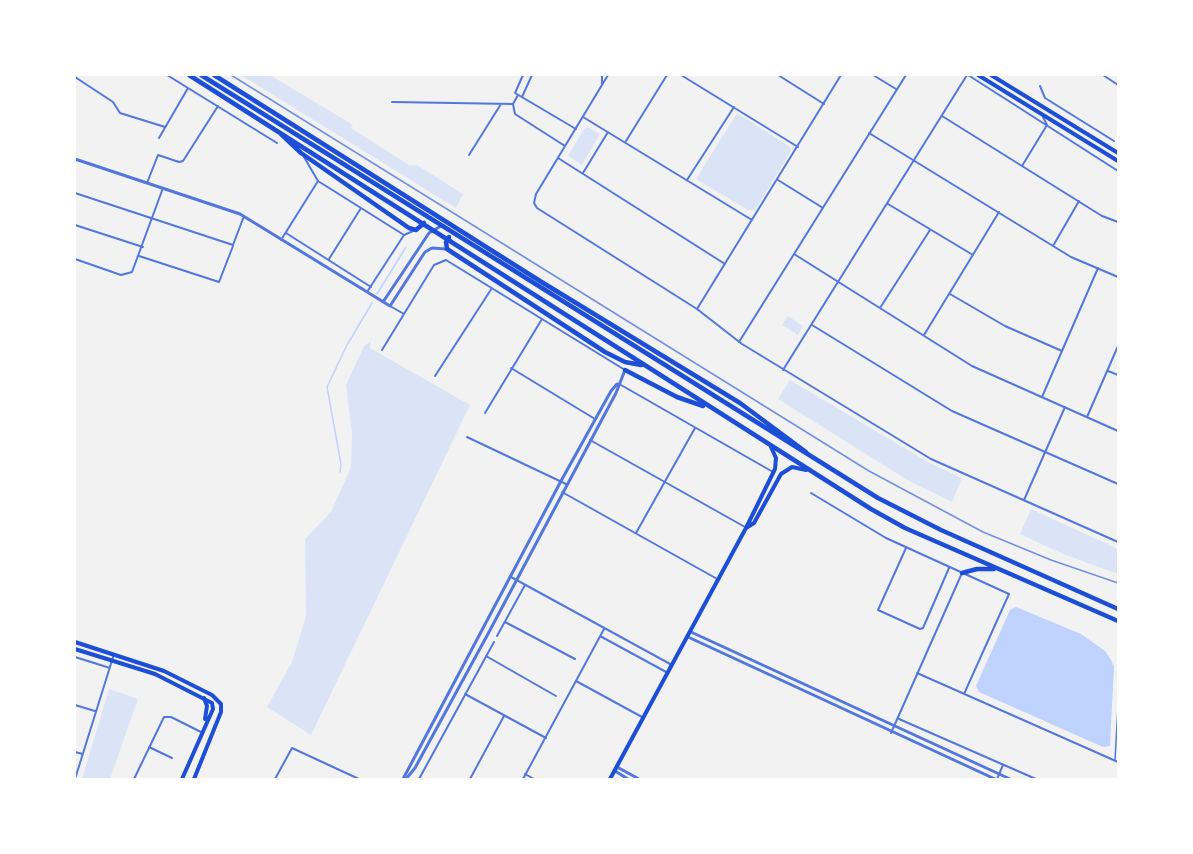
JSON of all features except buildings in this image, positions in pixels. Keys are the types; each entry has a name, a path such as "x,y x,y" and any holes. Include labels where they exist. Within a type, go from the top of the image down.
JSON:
{"highway":[{"path":"189,75 806,470 905,528 1118,621"},
{"path":"201,75 878,498 942,530 1118,609"},
{"path":"213,75 466,235 740,403 790,439 817,462"},
{"path":"277,130 301,153 416,230 422,227 426,220 425,211 420,205"},
{"path":"466,235 449,236 446,242 447,249 605,352 625,362 647,367"},
{"path":"625,370 677,397 711,409"},
{"path":"962,573 977,569 997,569"}],"main road":[{"path":"978,75 1118,161"},
{"path":"991,75 1118,153"},
{"path":"610,779 746,528 773,472 776,458 771,447"},
{"path":"746,528 754,523 781,474 792,468 806,470"},
{"path":"75,642 164,671 212,695 221,704 221,712 194,779"},
{"path":"75,649 155,674 202,696 213,706"},
{"path":"201,732 207,706 202,696"},
{"path":"213,706 221,704"},
{"path":"182,779 213,706"}],"street":[{"path":"167,75 277,143"},
{"path":"523,75 513,104 515,114 566,146"},
{"path":"522,97 532,75"},
{"path":"602,75 602,85"},
{"path":"608,75 536,194 534,202 537,208 697,309 739,342 931,459 1118,542"},
{"path":"625,142 667,75"},
{"path":"681,75 798,147"},
{"path":"778,75 824,104"},
{"path":"697,309 842,75"},
{"path":"873,75 897,90"},
{"path":"739,342 906,75"},
{"path":"783,370 967,75 1118,171"},
{"path":"1103,75 1118,85"},
{"path":"76,76 113,102 120,113 165,127"},
{"path":"1040,86 1046,99 1114,141"},
{"path":"159,138 188,88"},
{"path":"516,94 576,129"},
{"path":"392,102 513,104"},
{"path":"469,155 501,104"},
{"path":"1050,111 1054,104"},
{"path":"147,183 158,155 179,162 183,161 218,106"},
{"path":"687,180 734,107"},
{"path":"1043,115 1047,126"},
{"path":"942,116 1079,201 1118,222"},
{"path":"583,117 752,220"},
{"path":"1022,166 1047,126"},
{"path":"583,173 608,132"},
{"path":"870,133 1053,246 1118,277"},
{"path":"1099,142 1104,135"},
{"path":"301,153 318,181 404,235"},
{"path":"558,158 725,264"},
{"path":"75,159 244,216 366,293 404,314"},
{"path":"778,180 823,208"},
{"path":"281,240 318,181"},
{"path":"75,259 121,276 133,272 163,189"},
{"path":"75,193 233,245"},
{"path":"1053,246 1079,201"},
{"path":"887,203 973,255"},
{"path":"328,260 362,208"},
{"path":"923,336 999,212"},
{"path":"140,256 219,282 244,216"},
{"path":"75,225 143,247"},
{"path":"383,302 429,232 442,226 466,235"},
{"path":"366,293 404,235 416,230"},
{"path":"880,308 930,230"},
{"path":"285,233 370,287"},
{"path":"390,306 425,252 432,248 447,249"},
{"path":"794,254 972,366 1118,430"},
{"path":"382,350 434,265 442,260 452,262 625,370 561,481 405,779"},
{"path":"1042,397 1098,268"},
{"path":"435,376 492,288"},
{"path":"949,293 1005,326 1062,351"},
{"path":"485,413 542,319"},
{"path":"812,325 952,411 1118,484"},
{"path":"1087,417 1118,346"},
{"path":"511,368 595,419"},
{"path":"1108,370 1118,375"},
{"path":"618,383 773,472"},
{"path":"405,779 423,752 516,580 616,393 618,383"},
{"path":"1024,500 1065,407"},
{"path":"636,533 695,427"},
{"path":"467,436 566,484"},
{"path":"590,440 746,528"},
{"path":"562,492 719,580"},
{"path":"811,493 906,548 1009,594 964,694"},
{"path":"906,548 878,610 920,629 923,627 949,568"},
{"path":"891,733 962,573"},
{"path":"511,578 672,665"},
{"path":"497,636 525,585"},
{"path":"505,622 575,659"},
{"path":"523,779 604,628"},
{"path":"691,632 893,728 1010,779"},
{"path":"600,636 669,673"},
{"path":"688,637 891,733 996,779 1003,765"},
{"path":"420,779 494,642"},
{"path":"75,779 114,654"},
{"path":"486,656 556,696"},
{"path":"75,657 110,668"},
{"path":"917,674 1116,762"},
{"path":"576,681 643,718"},
{"path":"465,694 546,738"},
{"path":"75,705 96,711"},
{"path":"134,779 161,719 167,716 201,732"},
{"path":"470,779 504,716"},
{"path":"897,718 1036,779"},
{"path":"148,747 172,758"},
{"path":"274,779 290,748 359,779"},
{"path":"75,752 83,754"},
{"path":"616,769 628,779"},
{"path":"616,769 639,779"},
{"path":"525,774 534,779"}],"lane":[{"path":"1116,762 1118,707"}],"shaded area":[{"path":"241,75 270,75 353,125 351,128 409,165 417,165 463,194 456,208"},
{"path":"737,113 789,146 791,151 755,210 748,210 696,179"},
{"path":"588,127 600,134 582,165 568,156 584,129"},
{"path":"788,316 803,326 798,335 782,325"},
{"path":"371,341 370,348 470,405 311,735 267,707 292,662 306,616 305,539 331,512 351,467 352,434 346,385 364,346"},
{"path":"790,380 928,462 962,478 952,502 909,481 778,399"},
{"path":"1031,509 1118,549 1118,574 1063,554 1020,534"},
{"path":"109,689 138,699 110,779 82,779"}],"water":[{"path":"1016,607 1081,634 1105,651 1114,667 1110,746 1103,747 979,692 976,686 1010,610"}],"waterway":[{"path":"377,294 406,247"},
{"path":"340,472 341,464 327,387 347,345 372,303"}],"railway":[{"path":"231,75 869,471 983,532 1051,560 1118,583"}]}
